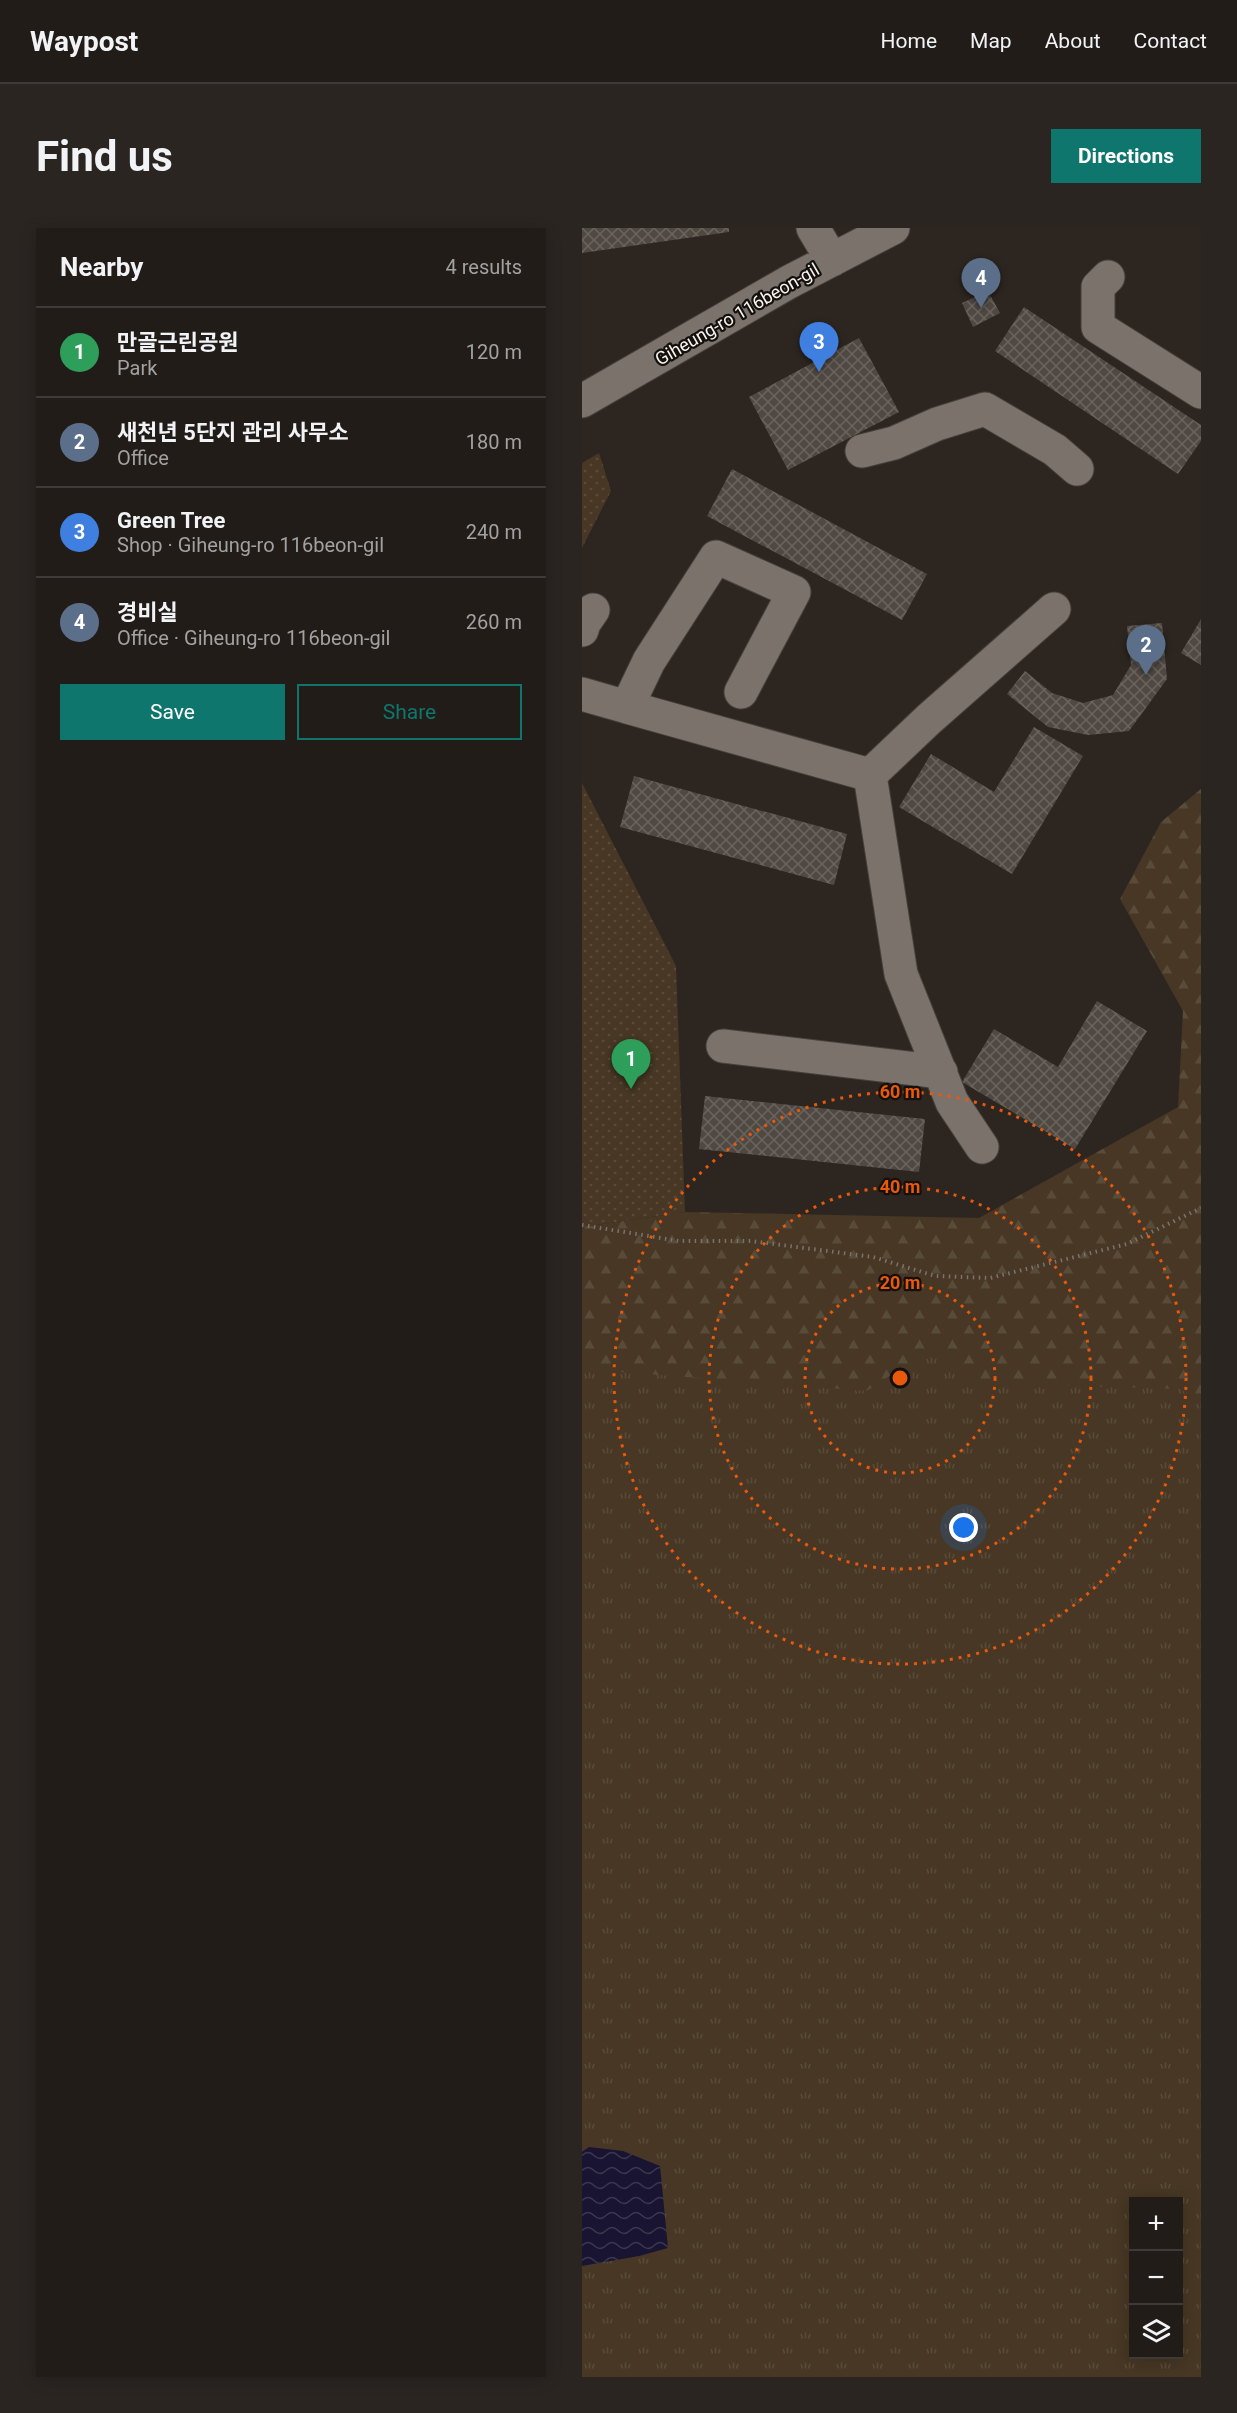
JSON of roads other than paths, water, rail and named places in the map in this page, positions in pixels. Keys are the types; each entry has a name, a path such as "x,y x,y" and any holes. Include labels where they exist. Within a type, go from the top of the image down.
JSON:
{"street":[{"path":"813,228 832,260"},
{"name":"Giheung-ro 116beon-gil","path":"582,401 789,282 893,228"},
{"path":"1108,277 1098,287 1098,327 1201,392"},
{"path":"862,451 894,443 937,423 985,410 1055,450 1077,469"},
{"path":"627,707 649,661 716,557 794,592 741,692"},
{"path":"870,775 928,719 1054,609"},
{"path":"582,694 870,775"},
{"path":"870,775 901,974 952,1102 982,1147"},
{"path":"723,1046 941,1072"}],"water":[{"path":"589,2147 623,2151 660,2166 668,2248 639,2256 582,2266 582,2152"}],"place":[{"name":"경비실","path":"981,308"},
{"name":"Green Tree","path":"819,372"},
{"name":"새천년 5단지 관리 사무소","path":"1146,675"},
{"name":"만골근린공원","path":"631,1089"}]}
